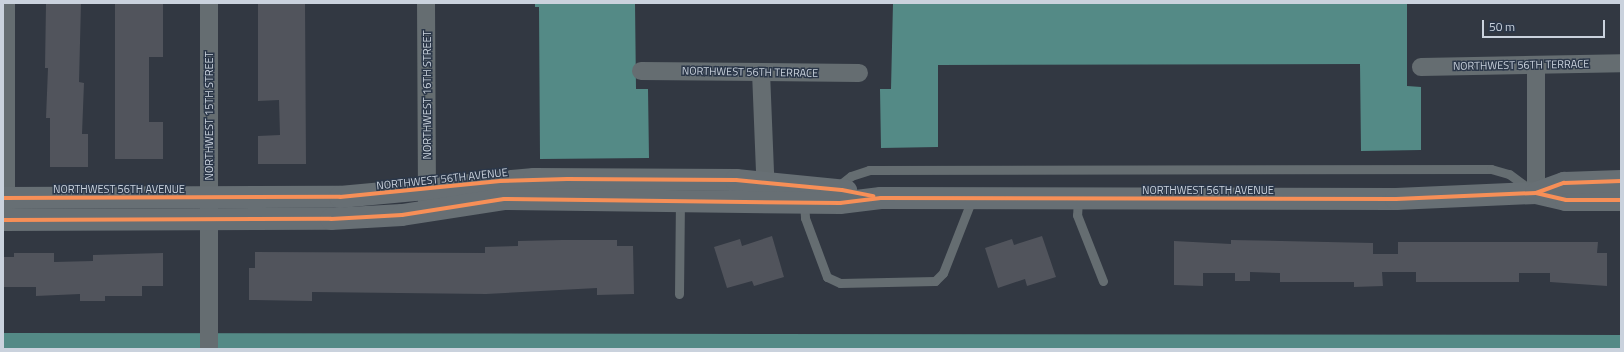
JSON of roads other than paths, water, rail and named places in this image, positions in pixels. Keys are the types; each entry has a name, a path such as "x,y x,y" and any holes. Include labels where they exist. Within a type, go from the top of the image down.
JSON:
{"street":[{"path":"4,220 6,3"},
{"name":"NORTHWEST 15TH STREET","path":"209,3 209,349"},
{"name":"NORTHWEST 16TH STREET","path":"426,3 427,210"},
{"name":"NORTHWEST 56TH TERRACE","path":"1421,67 1621,63"},
{"path":"1536,65 1536,193"},
{"name":"NORTHWEST 56TH TERRACE","path":"641,71 859,73"},
{"path":"761,72 766,192"},
{"name":"NORTHWEST 56TH AVENUE","path":"4,198 340,197 534,179 766,192 804,202 840,203 881,198 1396,199 1536,193 1566,200 1621,200"},
{"name":"NORTHWEST 56TH AVENUE","path":"1536,193 1564,183 1621,181"},
{"name":"NORTHWEST 56TH AVENUE","path":"4,220 331,219 402,215 504,199 680,201 766,192 834,189 881,198"}],"lane":[{"path":"834,189 851,176 869,170 1491,169 1509,174 1536,193"},
{"path":"804,202 806,218 827,277 840,283 935,281 943,273 972,198"},
{"path":"1078,198 1077,215 1103,282"},
{"path":"679,294 680,201"}],"waterway":[{"path":"3,341 1621,343"}]}
